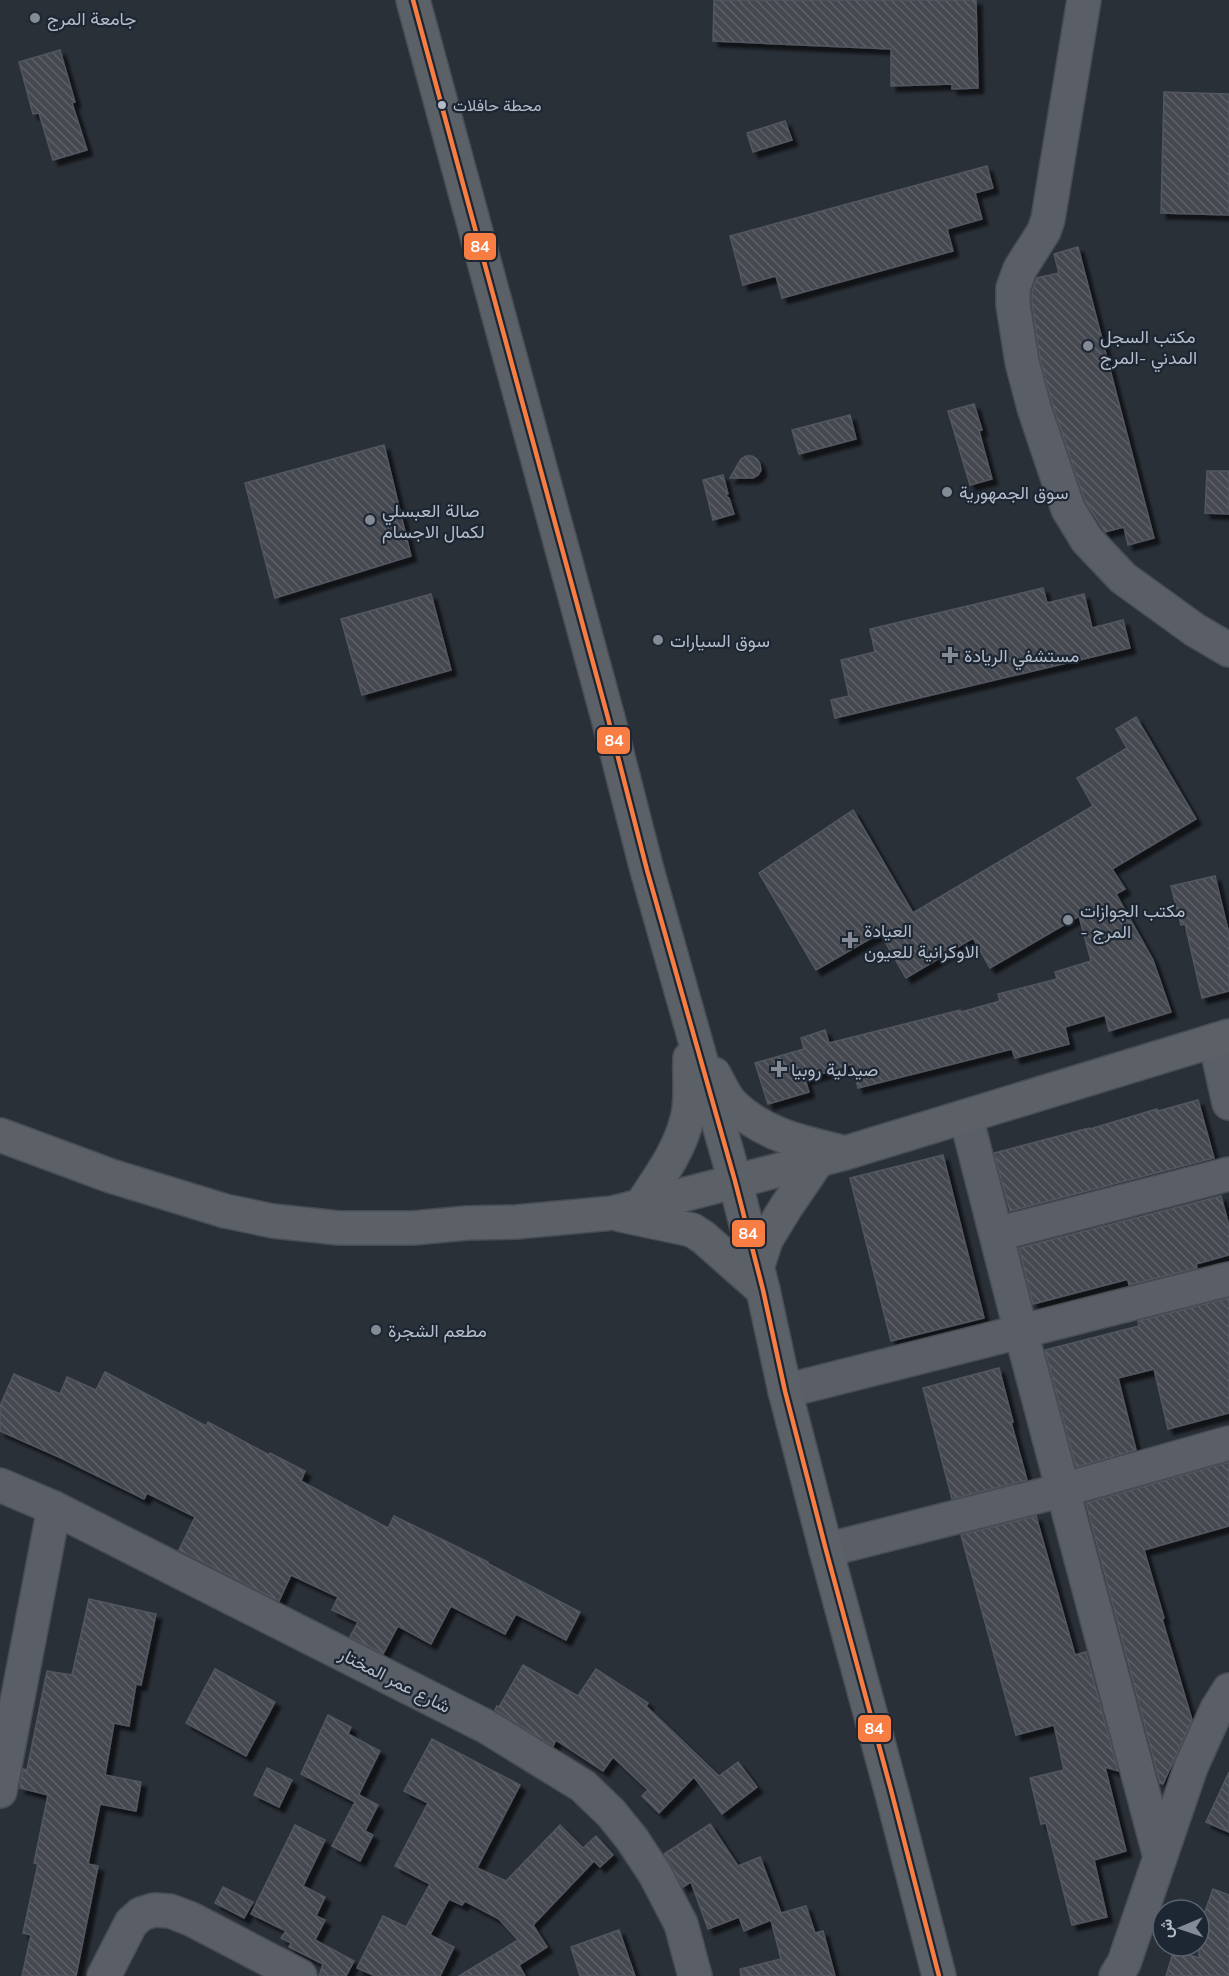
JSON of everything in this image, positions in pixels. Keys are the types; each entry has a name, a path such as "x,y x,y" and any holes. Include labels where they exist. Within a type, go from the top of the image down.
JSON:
{"main road":[{"path":"413,0 608,718 647,870 735,1181 785,1391 939,1976"},
{"path":"694,1034 729,1101 757,1123 775,1133 832,1156"},
{"path":"626,1210 665,1169 680,1140 688,1115 694,1034"},
{"path":"0,1135 111,1176 225,1210 273,1221 339,1228 413,1228 467,1223 516,1222 626,1210 832,1156 1222,1038"},
{"path":"760,1279 766,1240 832,1156"},
{"path":"626,1210 692,1230 760,1279"}],"street":[{"path":"1084,0 1048,219 1044,231 1020,269 1013,288 1012,305 1022,362 1034,408 1068,509 1087,540 1123,578 1196,630 1229,650"},
{"path":"1222,1038 1229,1103"},
{"path":"966,1117 1160,1857"},
{"path":"997,1234 1229,1174"},
{"path":"785,1391 1229,1279"},
{"path":"826,1550 1063,1490 1229,1443"},
{"name":"شارع عمر المختار","path":"0,1485 54,1508 487,1727 583,1786 632,1839 655,1874 681,1924 695,1976"},
{"path":"0,1791 54,1508"},
{"path":"1116,1976 1124,1963 1191,1767 1217,1709 1229,1690"},
{"path":"104,1976 131,1923 141,1914 154,1910 170,1911 191,1919 300,1976"}],"building":[{"path":"714,0 976,0 978,88 952,89 952,84 891,86 891,49 713,41"},
{"path":"60,50 75,102 72,103 87,150 53,160 39,113 33,114 19,62"},
{"path":"1164,92 1229,94 1229,215 1161,213"},
{"path":"785,121 792,140 753,152 747,133"},
{"path":"987,166 993,188 975,193 982,219 947,229 953,251 782,298 776,276 743,285 730,236"},
{"path":"1078,247 1154,538 1128,545 1124,527 1105,532 1085,501 1052,403 1040,358 1032,291 1037,278 1059,273 1054,254"},
{"path":"974,404 992,479 970,485 948,411"},
{"path":"850,415 856,439 799,454 792,430"},
{"path":"384,445 411,556 275,598 245,483"},
{"path":"746,456 757,459 761,470 758,475 753,478 730,478 741,459"},
{"path":"1207,471 1229,471 1229,514 1205,513"},
{"path":"723,475 728,494 725,496 729,498 734,514 713,520 703,480"},
{"path":"1043,588 1047,603 1084,594 1092,628 1123,620 1130,648 835,718 831,700 849,696 841,660 875,652 870,629"},
{"path":"431,594 451,670 362,695 341,619"},
{"path":"1136,717 1196,819 1112,869 1125,889 1116,894 1153,960 1171,1012 1109,1031 1105,1015 1065,1027 1069,1044 1015,1058 1012,1049 858,1088 852,1064 805,1079 809,1092 768,1104 755,1063 804,1049 801,1038 825,1030 829,1043 960,1010 961,1012 1000,1001 998,994 1057,979 1055,972 1091,961 1079,916 990,968 973,938 906,978 880,933 816,970 759,873 853,810 913,913 1093,806 1077,778 1127,748 1116,729"},
{"path":"1215,876 1229,934 1229,991 1202,998 1185,924 1181,925 1171,886"},
{"path":"1198,1100 1214,1158 1010,1211 994,1153"},
{"path":"943,1155 984,1318 891,1341 850,1178"},
{"path":"1221,1196 1229,1226 1229,1255 1196,1264 1197,1268 1129,1285 1128,1280 1125,1280 1033,1304 1019,1248"},
{"path":"1229,1298 1229,1413 1168,1429 1154,1369 1118,1378 1136,1450 1076,1467 1045,1350 1139,1326 1138,1321"},
{"path":"999,1368 1027,1480 952,1499 923,1388"},
{"path":"105,1372 206,1426 208,1422 269,1455 270,1453 305,1471 301,1481 388,1528 394,1516 488,1562 580,1612 566,1640 516,1614 505,1634 451,1606 431,1644 398,1626 383,1654 350,1637 358,1622 332,1610 338,1597 291,1575 279,1601 179,1550 195,1517 147,1493 144,1499 0,1431 0,1406 14,1374 60,1394 67,1377 96,1390"},
{"path":"1229,1462 1229,1526 1144,1550 1192,1720 1163,1784 1160,1783 1086,1503"},
{"path":"1036,1516 1075,1655 1086,1652 1118,1771 1105,1767 1126,1851 1094,1860 1107,1917 1072,1925 1046,1823 1041,1824 1030,1778 1064,1770 1054,1725 1016,1735 961,1535"},
{"path":"89,1599 156,1614 141,1685 136,1684 129,1726 114,1723 105,1775 141,1782 136,1811 100,1804 88,1864 98,1866 76,1976 22,1976 31,1935 23,1933 38,1864 34,1863 48,1795 20,1788 23,1769 27,1770 47,1671 72,1675"},
{"path":"523,1665 578,1696 596,1669 648,1703 646,1706 719,1776 738,1762 757,1787 722,1814 694,1777 659,1813 642,1796 648,1790 613,1757 603,1771 556,1740 553,1746 495,1710 497,1706 499,1707"},
{"path":"215,1669 275,1702 246,1756 186,1723"},
{"path":"328,1715 351,1727 348,1734 380,1751 357,1798 359,1795 378,1805 365,1831 373,1835 360,1861 332,1846 355,1802 301,1774"},
{"path":"432,1739 520,1785 477,1868 506,1881 560,1825 583,1848 596,1836 613,1855 600,1867 594,1861 533,1925 547,1947 519,1965 525,1976 459,1976 518,1940 499,1919 465,1901 462,1905 449,1899 430,1935 454,1947 440,1976 375,1976 357,1968 383,1916 406,1927 430,1884 395,1866 428,1803 404,1791"},
{"path":"267,1768 292,1780 279,1807 254,1795"},
{"path":"1229,1772 1229,1832 1206,1822"},
{"path":"710,1824 738,1866 760,1857 781,1913 806,1906 815,1933 823,1931 835,1976 741,1976 740,1969 781,1959 771,1920 744,1931 739,1917 708,1929 691,1882 683,1887 664,1854"},
{"path":"295,1825 325,1840 303,1886 325,1897 316,1916 325,1920 315,1940 354,1961 346,1976 319,1976 323,1964 289,1947 291,1943 281,1938 286,1931 251,1914"},
{"path":"223,1887 253,1902 244,1918 215,1903"},
{"path":"1213,1889 1229,1895 1229,1976 1166,1976 1172,1958 1211,1958 1210,1898"},
{"path":"619,1930 635,1976 580,1976 571,1947"}],"transit line":[{"name":"84","path":"413,0 608,718 647,870 735,1181 763,1290 785,1391 939,1976"}],"place":[{"name":"جامعة المرج","path":"35,18"},
{"name":"محطة حافلات","path":"442,105"},
{"name":"مكتب السجل المدني -المرج","path":"1088,346"},
{"name":"سوق الجمهورية","path":"947,492"},
{"name":"صالة العبسلي لكمال الاجسام","path":"370,520"},
{"name":"سوق السيارات","path":"658,640"},
{"name":"مستشفي الريادة","path":"950,655"},
{"name":"مكتب الجوازات - المرج","path":"1068,920"},
{"name":"العيادة الاوكرانية للعيون","path":"850,940"},
{"name":"صيدلية روبيا","path":"779,1069"},
{"name":"مطعم الشجرة","path":"376,1330"}]}
